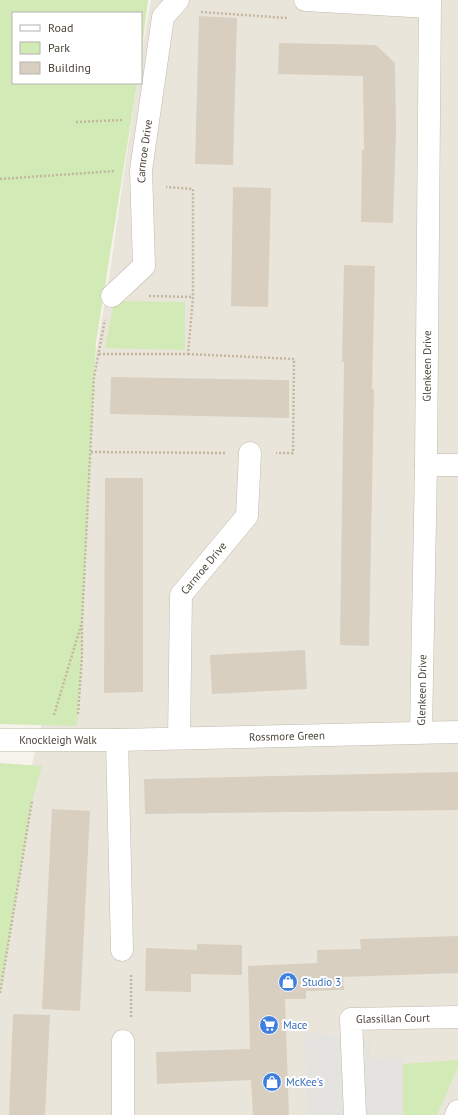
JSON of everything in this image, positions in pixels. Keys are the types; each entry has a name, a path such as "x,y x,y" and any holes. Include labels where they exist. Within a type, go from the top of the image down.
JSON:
{"street":[{"name":"Carnroe Drive","path":"112,296 144,266 141,170 163,17 178,0"},
{"path":"305,0 430,3"},
{"name":"Glenkeen Drive","path":"421,732 426,465 430,3"},
{"name":"Carnroe Drive","path":"179,738 181,595 247,516 250,453"},
{"path":"426,465 458,466"},
{"name":"Rossmore Green","path":"117,740 458,732"},
{"name":"Knockleigh Walk","path":"0,740 117,740"},
{"path":"117,740 122,950"},
{"name":"Glassillan Court","path":"355,1115 351,1019 458,1017"},
{"path":"122,1041 123,1115"},
{"path":"456,1115 458,1111"}],"path":[{"path":"198,12 291,18"},
{"path":"76,122 149,120"},
{"path":"0,179 141,170"},
{"path":"163,187 193,189 193,297 188,354"},
{"path":"78,719 94,377 100,354 108,300 112,296"},
{"path":"91,452 292,453 294,359 188,354 100,354"},
{"path":"53,718 82,622"},
{"path":"0,993 32,801"},
{"path":"122,950 131,960 131,1022 122,1041"}],"shaded area":[{"path":"151,0 458,0 458,1115 0,1115 0,965 25,793 79,572 91,452 96,352 108,285 137,84 142,84 142,51"},
{"path":"304,1030 351,1040 370,1042 370,1058 403,1057 403,1115 307,1115"}],"green space":[{"path":"0,0 148,0 142,49 142,12 12,12 12,84 137,84 96,343 82,622 82,657 77,726 0,724"},
{"path":"114,301 185,302 185,350 105,348"},
{"path":"0,763 42,766 32,801 0,993"},
{"path":"458,1060 458,1067 437,1115 403,1115 403,1064"}],"building":[{"path":"199,16 237,18 233,165 195,164"},
{"path":"279,43 376,45 395,63 396,131 393,223 361,222 362,150 364,150 363,76 278,74"},
{"path":"233,187 271,188 268,307 231,306"},
{"path":"344,265 375,266 369,646 340,645"},
{"path":"111,377 289,380 289,418 110,414"},
{"path":"105,478 143,478 143,692 104,693"},
{"path":"305,650 307,689 212,694 210,655"},
{"path":"458,772 458,810 145,814 144,779"},
{"path":"52,809 90,811 80,1011 42,1009"},
{"path":"458,936 458,973 343,977 344,990 306,991 306,999 285,999 289,1115 253,1115 251,1080 157,1084 156,1052 250,1049 248,966 317,963 317,950 361,949 360,939"},
{"path":"197,944 242,945 242,975 191,974 191,992 145,991 146,948 197,950"},
{"path":"13,1014 50,1015 45,1115 9,1115"}],"place":[{"name":"Studio 3","path":"288,982"},
{"name":"Mace","path":"269,1025"},
{"name":"McKee's","path":"272,1082"}]}
